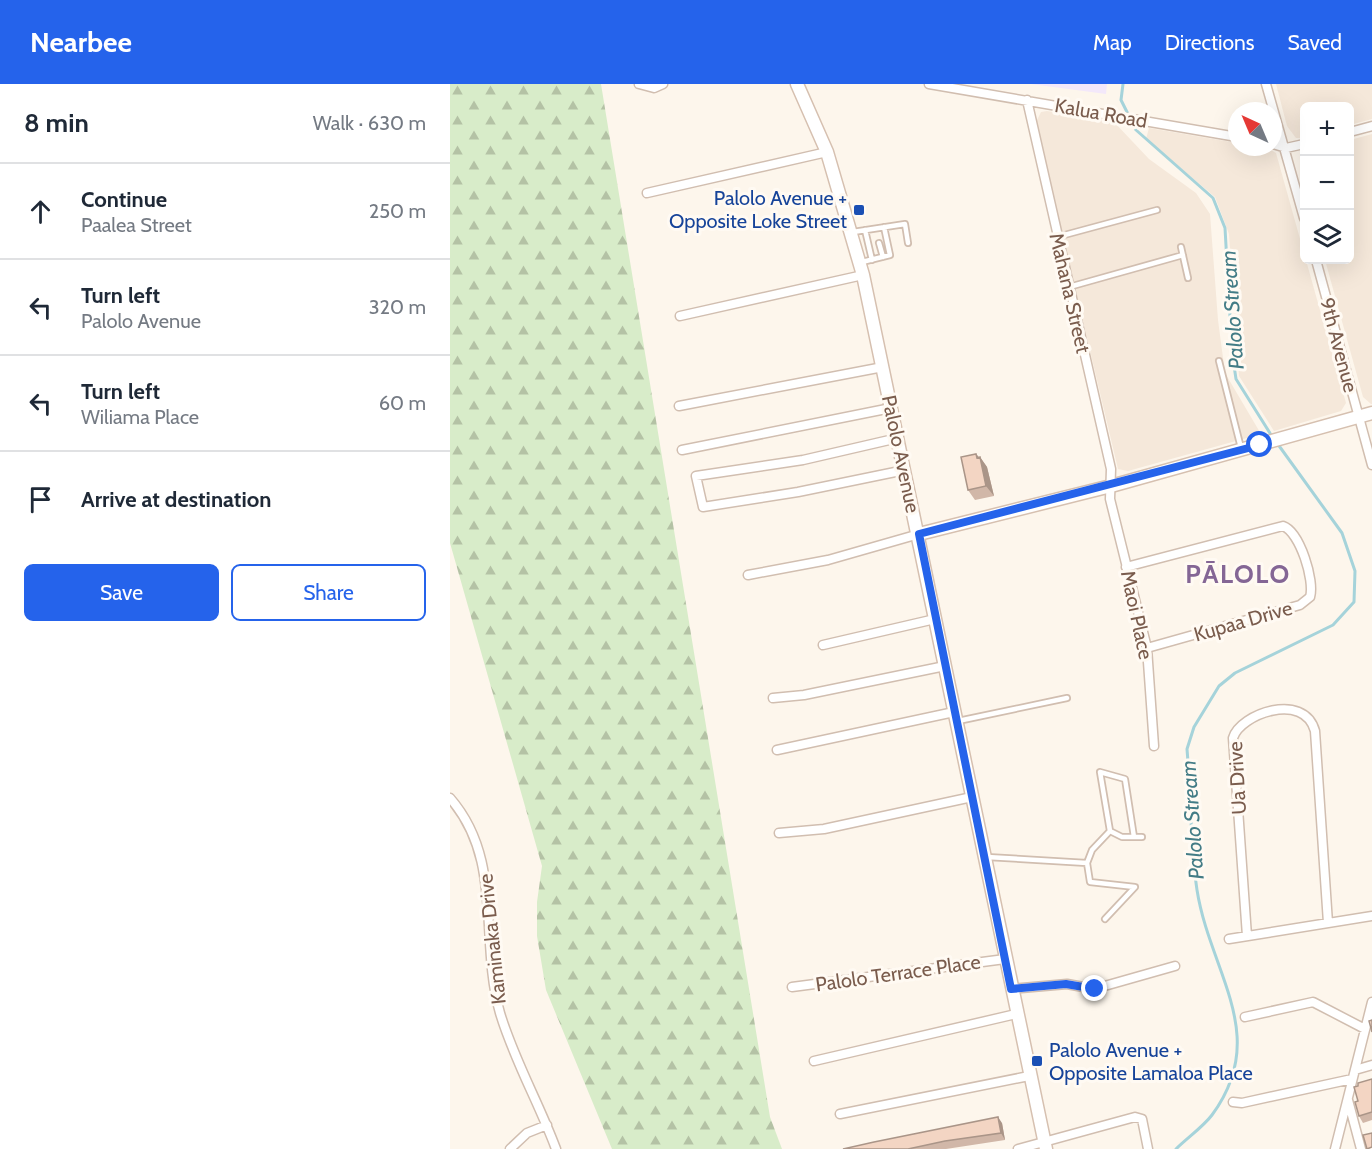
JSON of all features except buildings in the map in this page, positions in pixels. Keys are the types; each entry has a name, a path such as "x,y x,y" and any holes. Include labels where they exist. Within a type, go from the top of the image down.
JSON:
{"street":[{"path":"639,84 654,88 663,84"},
{"name":"Palolo Avenue","path":"797,84 827,152 861,269 919,534 1045,1146"},
{"name":"Kalua Road","path":"929,84 1228,135"},
{"path":"1266,84 1303,210"},
{"name":"Mahana Street","path":"1027,100 1111,469 1112,486"},
{"path":"1354,131 1372,126"},
{"path":"1282,147 1300,145"},
{"path":"647,193 827,152"},
{"name":"9th Avenue","path":"1317,264 1372,465"},
{"path":"680,316 861,269"},
{"path":"679,406 883,367"},
{"path":"682,450 891,408"},
{"path":"747,575 828,560 919,534 1112,486 1372,413"},
{"path":"897,438 803,460 696,476 703,507 798,492 905,470"},
{"name":"Maoi Place","path":"1112,486 1110,499 1147,648 1154,746"},
{"name":"Kupaa Drive","path":"1126,567 1283,526 1290,528 1297,537 1312,584 1310,597 1300,605 1147,648"},
{"path":"823,645 936,619"},
{"path":"773,698 804,695 945,666"},
{"name":"Ua Drive","path":"1247,936 1233,738 1240,725 1281,708 1296,709 1307,715 1315,731 1329,923"},
{"path":"777,750 955,717"},
{"path":"779,833 824,829 972,797"},
{"name":"Kaminaka Drive","path":"450,798 468,823 477,843 487,887 493,979 500,1012 556,1149"},
{"path":"1229,939 1372,916"},
{"name":"Palolo Terrace Place","path":"792,987 1005,958"},
{"path":"1011,989 1066,984 1095,989 1175,966"},
{"path":"1245,1017 1313,1002 1365,1029"},
{"path":"1335,1149 1372,1002"},
{"path":"814,1061 1016,1014"},
{"path":"1233,1102 1248,1102 1354,1075 1372,1065"},
{"path":"840,1114 1029,1076"},
{"path":"1347,1099 1361,1149"},
{"path":"1018,1149 1045,1146 1054,1137 1135,1117 1143,1119 1148,1149"},
{"path":"510,1149 527,1133 547,1125"}],"lane":[{"path":"1057,237 1157,210"},
{"path":"850,232 877,231 884,227 905,224 908,243"},
{"path":"861,269 872,260 890,255 884,227"},
{"path":"865,230 872,260"},
{"path":"879,243 882,257"},
{"path":"1181,247 1188,278"},
{"path":"1069,287 1183,255"},
{"path":"1219,361 1241,450"},
{"path":"955,717 1066,698"},
{"path":"1110,831 1100,772 1125,778 1134,837"},
{"path":"1110,831 1122,837 1142,837"},
{"path":"1105,919 1135,887 1090,882 1087,863 1092,850 1110,831"},
{"path":"984,856 1087,863"}],"shaded area":[{"path":"1031,84 1107,84 1106,94"},
{"path":"1276,84 1372,84 1372,119 1354,124 1354,102 1300,102 1300,138 1296,138 1287,126"},
{"path":"1047,111 1115,123 1149,159 1196,193 1210,214 1218,320 1225,373 1261,434 1128,471 1118,469 1036,122 1041,112"},
{"path":"1149,128 1228,141 1228,156 1277,156 1300,239 1300,264 1307,264 1346,403 1341,411 1274,431 1239,376 1229,234 1215,197 1146,139"},
{"path":"1372,134 1372,404 1363,397 1326,264 1354,264 1354,139"}],"green space":[{"path":"450,84 601,84 770,1117 782,1149 612,1149 546,990 537,936 537,902 542,866 450,543"}],"waterway":[{"name":"Palolo Stream","path":"1123,84 1121,100 1136,130 1213,198 1225,228 1232,352 1236,379 1273,438"},
{"name":"Palolo Stream","path":"1176,1149 1212,1115 1229,1086 1236,1058 1237,1031 1232,1004 1204,920 1197,890 1187,749 1194,727 1219,686 1235,673 1333,625 1354,602 1355,571 1342,533 1277,443"}],"place":[{"name":"Palolo Avenue + Opposite Loke Street","path":"859,210"},
{"name":"Palolo Avenue + Opposite Lamaloa Place","path":"1037,1061"}],"district":[{"name":"PĀLOLO","path":"1238,574"}],"route":[{"path":"1095,989 1066,984 1011,989 919,534 1112,486 1260,445"}]}
